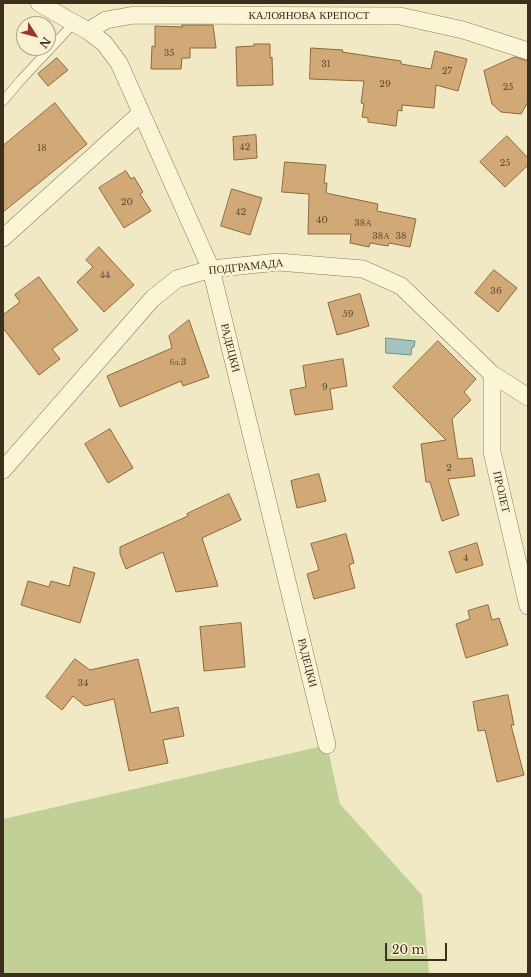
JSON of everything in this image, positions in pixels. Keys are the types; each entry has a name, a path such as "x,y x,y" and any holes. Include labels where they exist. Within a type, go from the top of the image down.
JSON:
{"street":[{"name":"РАДЕЦКИ","path":"39,3 81,27 104,44 119,63 211,269 327,745"},
{"name":"КАЛОЯНОВА КРЕПОСТ","path":"81,27 106,20 134,15 400,16 463,30 528,51"},
{"path":"3,238 141,113"},
{"name":"ПОДГРАМАДА","path":"3,470 153,298 177,280 211,269 278,262 363,269 401,286 492,374 528,396"},
{"name":"ПРОЛЕТ","path":"492,374 492,452 528,606"}],"lane":[{"path":"3,101 20,81 81,27"}],"green space":[{"path":"327,745 340,804 422,895 429,974 3,974 3,819"}],"water":[{"path":"386,338 415,341 414,347 412,347 411,355 386,353"}],"building":[{"path":"182,25 213,25 216,48 190,48 190,58 182,58 181,69 151,69 152,46 155,47 155,26 182,27"},
{"path":"254,44 270,44 273,85 237,86 236,47 254,46"},
{"path":"311,48 343,50 342,52 401,61 401,64 431,69 435,51 467,59 458,91 436,85 434,108 402,105 402,111 398,110 396,126 368,122 368,118 362,117 364,104 361,103 364,81 310,79"},
{"path":"515,57 528,61 528,102 521,114 501,112 492,104 484,71"},
{"path":"57,58 68,70 48,86 38,74"},
{"path":"55,103 87,144 3,212 3,146"},
{"path":"256,135 257,158 234,160 233,137"},
{"path":"507,136 528,158 528,165 505,187 480,162"},
{"path":"285,162 326,165 324,183 327,183 326,193 378,204 377,211 416,219 410,247 389,243 388,246 370,243 369,247 350,243 351,234 308,234 309,194 282,192"},
{"path":"126,171 131,179 134,177 143,192 140,194 151,211 124,228 99,188"},
{"path":"232,189 262,198 250,235 221,226"},
{"path":"99,247 134,285 104,312 77,282 93,267 86,260"},
{"path":"494,270 517,288 498,312 475,293"},
{"path":"39,277 78,330 52,349 60,359 39,375 3,328 3,315 20,302 15,295"},
{"path":"360,294 369,326 337,335 328,303"},
{"path":"189,320 209,377 183,386 181,381 120,407 107,376 172,348 169,336"},
{"path":"438,341 476,379 464,392 471,400 452,419 458,459 472,458 475,476 448,479 459,515 442,521 430,482 426,482 421,444 446,440 393,387"},
{"path":"343,359 347,386 330,389 333,409 295,415 290,390 306,387 303,366"},
{"path":"110,429 133,468 108,483 85,444"},
{"path":"319,474 326,501 297,508 291,481"},
{"path":"229,494 241,520 202,538 218,586 176,592 163,552 126,569 120,554 120,547 188,516 187,514"},
{"path":"346,534 354,563 349,565 355,588 314,599 307,574 319,570 311,544"},
{"path":"477,543 483,565 456,573 449,552"},
{"path":"74,567 95,573 80,623 21,605 28,581 49,587 51,581 69,586"},
{"path":"488,605 492,620 499,618 508,645 466,658 456,624 470,619 468,611"},
{"path":"241,623 245,667 204,671 200,627"},
{"path":"75,659 90,670 138,659 151,713 178,707 184,736 163,740 168,763 129,771 114,699 85,706 73,696 62,710 46,697"},
{"path":"508,695 514,725 511,725 524,775 497,782 485,730 478,731 473,702"}]}
